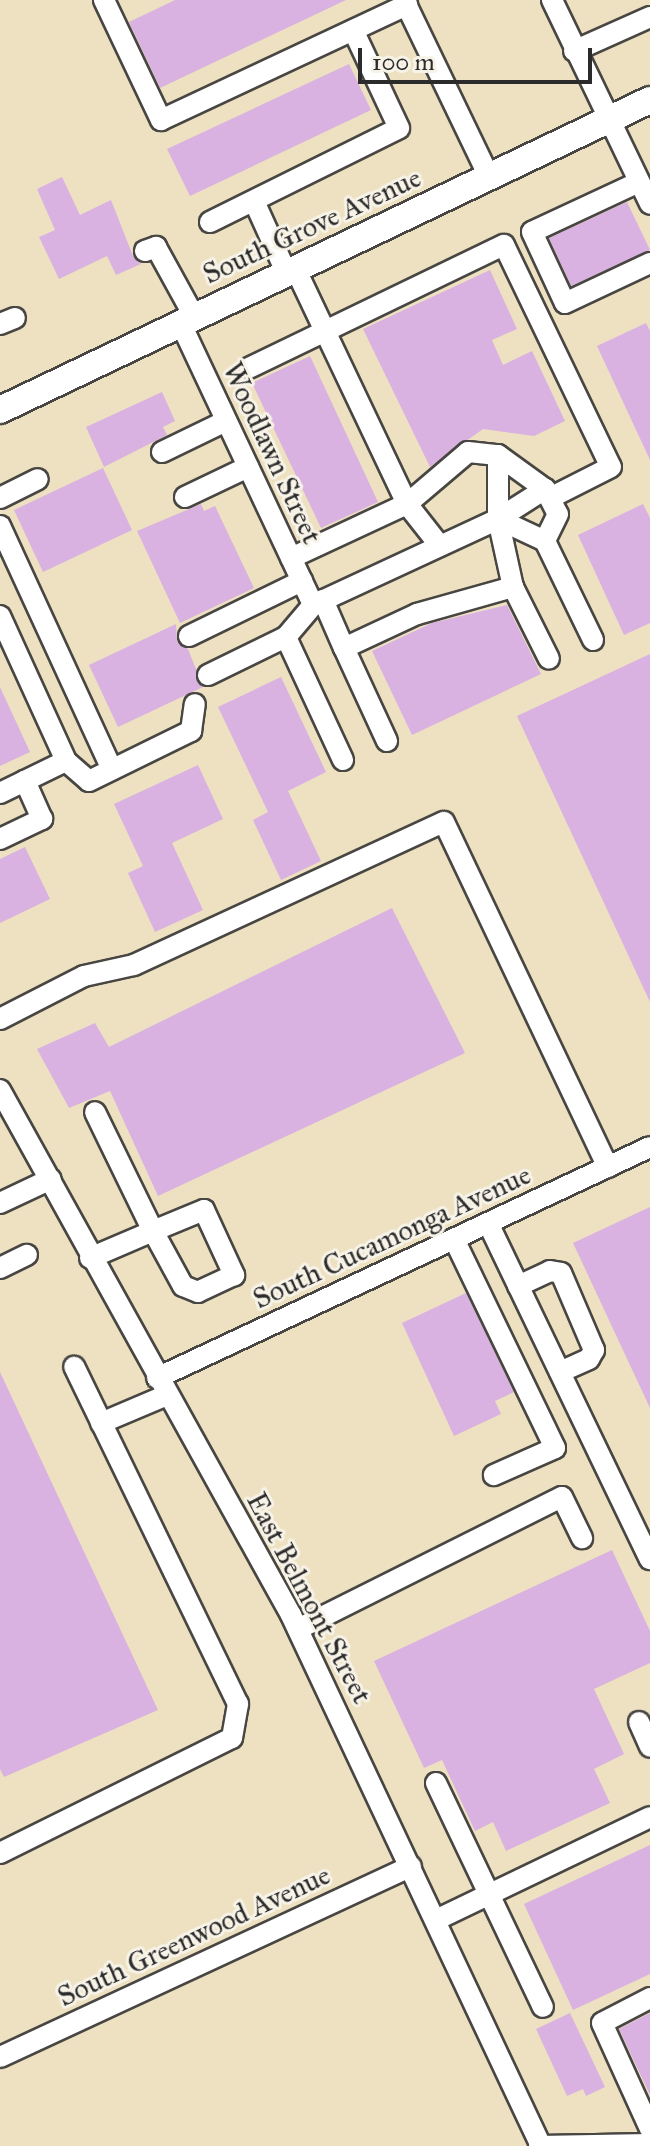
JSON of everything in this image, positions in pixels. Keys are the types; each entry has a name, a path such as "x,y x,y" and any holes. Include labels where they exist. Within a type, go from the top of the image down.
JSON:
{"main road":[{"name":"South Grove Avenue","path":"0,410 650,100"}],"street":[{"path":"104,0 161,120 406,2 489,177"},
{"path":"552,0 650,204"},
{"path":"574,51 650,17"},
{"path":"210,222 399,128 353,30"},
{"path":"639,182 532,232 565,303 650,263"},
{"path":"254,201 325,332 407,504 440,546"},
{"path":"208,675 286,637 318,602 498,519 547,493 611,467 504,245 249,368"},
{"name":"Woodlawn Street","path":"145,251 156,247 226,421 302,581 318,602 344,648 387,741"},
{"path":"162,452 226,421"},
{"path":"291,558 407,504 468,452 498,455 547,493 558,514 545,541"},
{"path":"498,455 498,519 513,587 549,659"},
{"path":"185,497 248,467"},
{"path":"0,498 38,479"},
{"path":"498,519 545,541 593,640"},
{"path":"0,526 112,770"},
{"path":"189,636 302,581"},
{"path":"344,648 417,614 513,587"},
{"path":"36,605 1,618 66,761 89,781 191,731 195,704"},
{"path":"286,637 343,760"},
{"path":"23,667 58,651"},
{"path":"0,793 66,761"},
{"path":"0,839 42,819 25,781"},
{"path":"0,1019 84,976 134,965 444,822 608,1167"},
{"name":"East Belmont Street","path":"0,1090 51,1179 90,1258 298,1629 540,2146"},
{"path":"90,1258 153,1231 95,1112"},
{"name":"South Cucamonga Avenue","path":"101,1423 162,1386 454,1239 650,1147"},
{"path":"0,1203 51,1179"},
{"path":"488,1223 650,1559"},
{"path":"454,1239 555,1448 494,1475"},
{"path":"0,1268 27,1255"},
{"path":"518,1286 550,1271 561,1273 594,1350 589,1359 560,1372"},
{"path":"0,1853 232,1738 238,1704 74,1367"},
{"path":"298,1629 562,1497 582,1538"},
{"path":"639,1722 650,1747"},
{"path":"436,1783 543,2007"},
{"path":"436,1920 650,1817"},
{"name":"South Greenwood Avenue","path":"0,2057 411,1866"},
{"path":"650,1998 602,2023 650,2129"},
{"path":"540,2146 650,2144"}],"building":[{"path":"175,0 346,0 160,88 129,22"},
{"path":"349,64 371,110 190,196 167,149"},
{"path":"62,177 80,215 111,200 133,256 141,264 116,275 107,256 59,279 39,237 55,230 37,189"},
{"path":"627,202 650,250 571,286 549,238"},
{"path":"490,270 517,329 492,340 503,365 532,351 565,421 534,436 483,429 430,467 363,329"},
{"path":"646,323 650,331 650,460 597,346"},
{"path":"310,356 378,502 321,528 252,383"},
{"path":"162,392 175,421 163,427 167,435 104,467 86,427"},
{"path":"103,468 132,530 43,572 14,510"},
{"path":"201,504 204,511 215,506 254,588 180,623 137,531"},
{"path":"643,504 650,518 650,623 624,635 578,535"},
{"path":"507,605 541,674 412,735 372,651 432,623"},
{"path":"176,624 177,641 188,649 203,687 118,727 89,665"},
{"path":"650,654 650,1002 517,716"},
{"path":"281,677 326,772 288,791 321,861 281,880 253,820 268,812 218,707"},
{"path":"0,687 30,752 0,766"},
{"path":"198,765 223,819 172,843 203,910 155,932 128,873 143,866 114,804"},
{"path":"25,847 50,899 0,923 0,859"},
{"path":"392,908 465,1053 158,1196 110,1091 69,1108 37,1049 95,1023 109,1047"},
{"path":"650,1207 650,1408 573,1243"},
{"path":"466,1293 514,1392 495,1401 501,1414 454,1436 402,1323"},
{"path":"0,1372 158,1710 4,1777 0,1769"},
{"path":"612,1550 650,1631 650,1663 594,1689 624,1754 594,1769 610,1803 506,1851 493,1822 475,1831 442,1760 424,1768 374,1661"},
{"path":"650,1845 650,1974 573,2010 524,1904"},
{"path":"570,2013 605,2087 586,2096 583,2089 567,2096 536,2029"},
{"path":"650,2013 650,2095 619,2029"}]}
